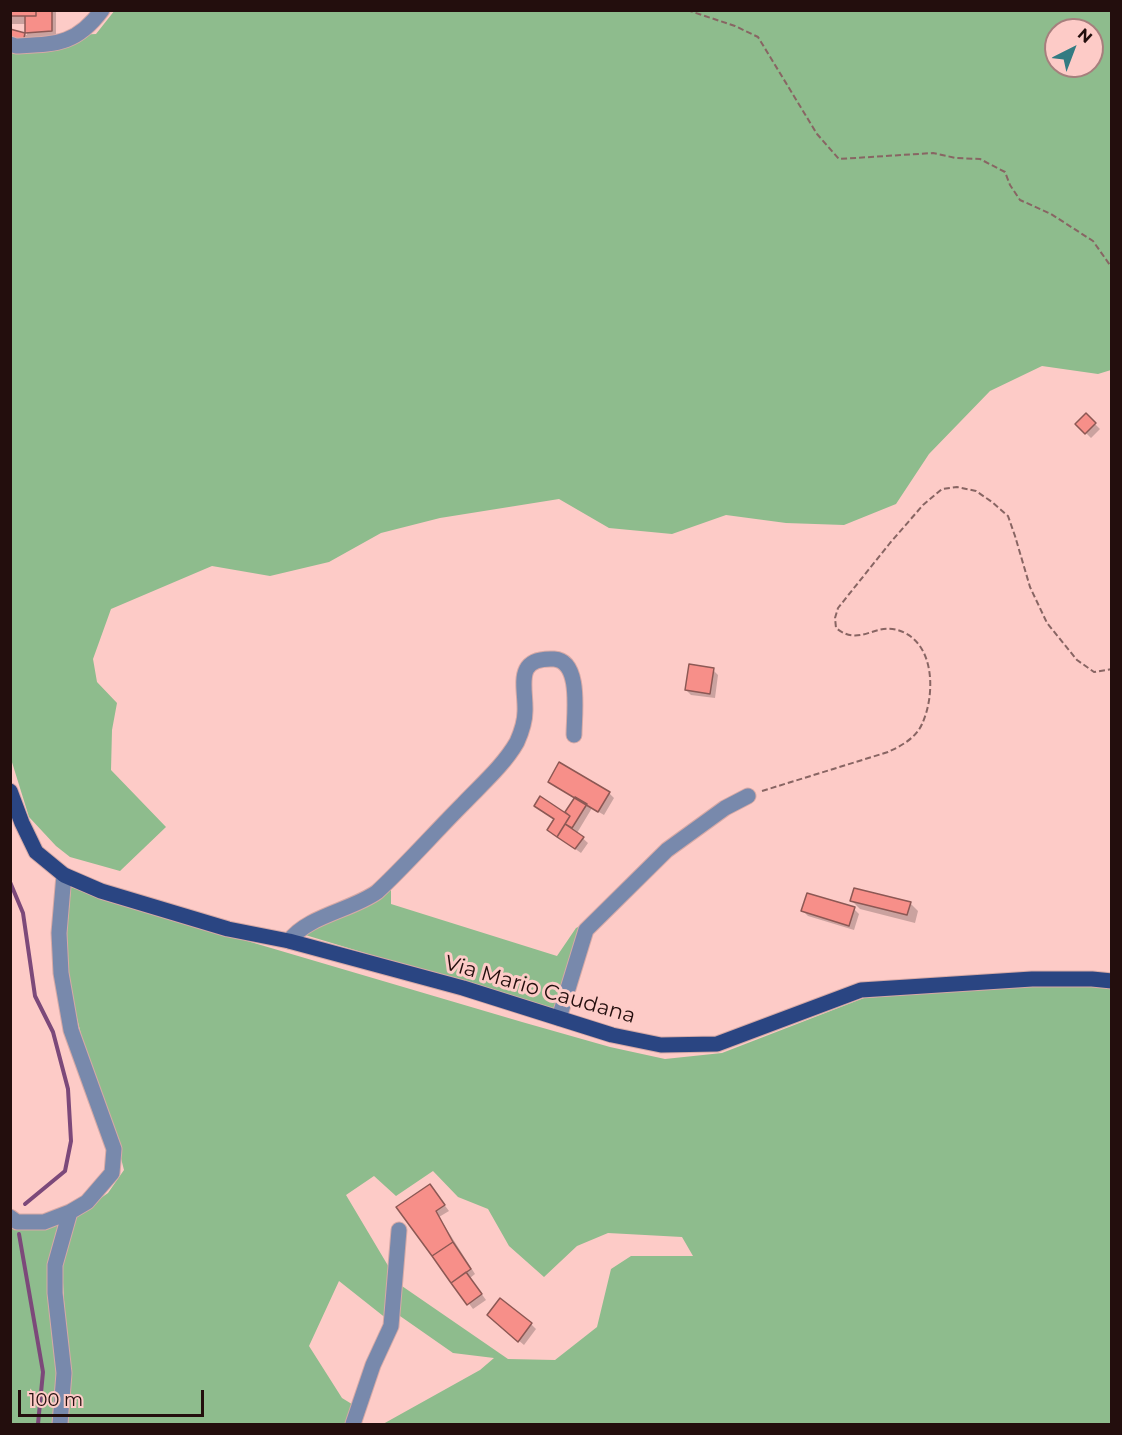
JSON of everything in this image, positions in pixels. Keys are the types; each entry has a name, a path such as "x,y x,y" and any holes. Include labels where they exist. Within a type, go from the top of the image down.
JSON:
{"main road":[{"name":"Via Mario Caudana","path":"10,790 36,852 64,875 101,891 228,929 289,941 463,988 612,1035 661,1045 717,1044 861,990 1032,979 1112,981"}],"street":[{"path":"10,44 63,42 84,30 102,10"},
{"path":"289,941 310,924 377,892 493,771 520,736 525,712 524,673 528,667 538,661 557,659 566,664 571,671 574,735"},
{"path":"559,1018 586,930 667,850 725,808 748,796"},
{"path":"10,1217 17,1222 44,1222 70,1212 87,1202 112,1173 114,1149 71,1030 61,973 59,933 64,875"},
{"path":"60,1425 64,1373 55,1293 56,1265 70,1212"},
{"path":"353,1425 373,1365 391,1326 399,1230"}],"path":[{"path":"687,10 735,26 758,37 817,134 839,159 933,153 956,158 980,159 1005,172 1020,200 1051,214 1093,241 1112,268"},
{"path":"748,796 888,752 907,742 922,725 928,704 931,679 926,659 917,642 904,632 892,628 877,629 855,636 845,635 836,628 835,618 838,608 890,543 923,505 942,489 957,487 976,491 1008,516 1030,587 1047,623 1077,660 1094,672 1112,669"}],"green space":[{"path":"115,10 1111,11 1111,370 1098,374 1042,366 990,391 929,454 896,504 844,525 786,523 726,515 672,534 609,528 559,499 440,518 381,533 329,562 270,576 212,566 111,609 93,659 97,682 117,703 112,730 111,770 166,827 120,871 70,857 56,846 29,817 11,759 10,38 96,34"},
{"path":"391,886 391,904 557,956 576,928 584,924 557,1011 302,934"},
{"path":"71,887 98,897 522,1022 610,1047 665,1059 722,1053 864,998 1031,986 1111,988 1111,1424 383,1424 480,1370 494,1358 453,1353 400,1316 399,1284 508,1359 555,1360 597,1327 611,1269 631,1256 693,1256 682,1237 608,1233 577,1246 544,1277 509,1246 488,1209 458,1197 433,1171 396,1196 374,1176 346,1195 390,1269 387,1319 339,1281 309,1346 342,1398 355,1406 350,1424 64,1424 65,1318 62,1265 77,1215 108,1193 124,1170 112,1123 82,1038 67,979 66,942"},
{"path":"61,1222 58,1377 52,1424 11,1424 10,1223"}],"building":[{"path":"10,10 36,10 36,16 10,16"},
{"path":"36,10 52,10 52,31 25,33 25,16 36,16"},
{"path":"10,29 25,33 23,43 10,40"},
{"path":"1086,413 1096,423 1085,434 1075,424"},
{"path":"689,664 714,668 710,694 685,690"},
{"path":"559,762 610,792 598,812 548,782"},
{"path":"540,796 570,816 557,837 547,830 554,819 534,806"},
{"path":"575,797 587,804 572,828 565,824 570,816 565,812"},
{"path":"565,824 584,837 575,849 557,837"},
{"path":"854,888 911,902 907,915 850,901"},
{"path":"807,893 855,907 849,926 801,911"},
{"path":"430,1184 445,1205 436,1211 453,1242 432,1256 396,1207"},
{"path":"453,1242 471,1269 451,1283 432,1256"},
{"path":"466,1272 482,1294 467,1305 451,1283"},
{"path":"500,1298 532,1323 518,1342 487,1315"}],"waterway":[{"path":"10,882 23,913 35,996 53,1032 68,1089 71,1141 65,1171 25,1204"},
{"path":"19,1234 43,1372 38,1424"}]}
